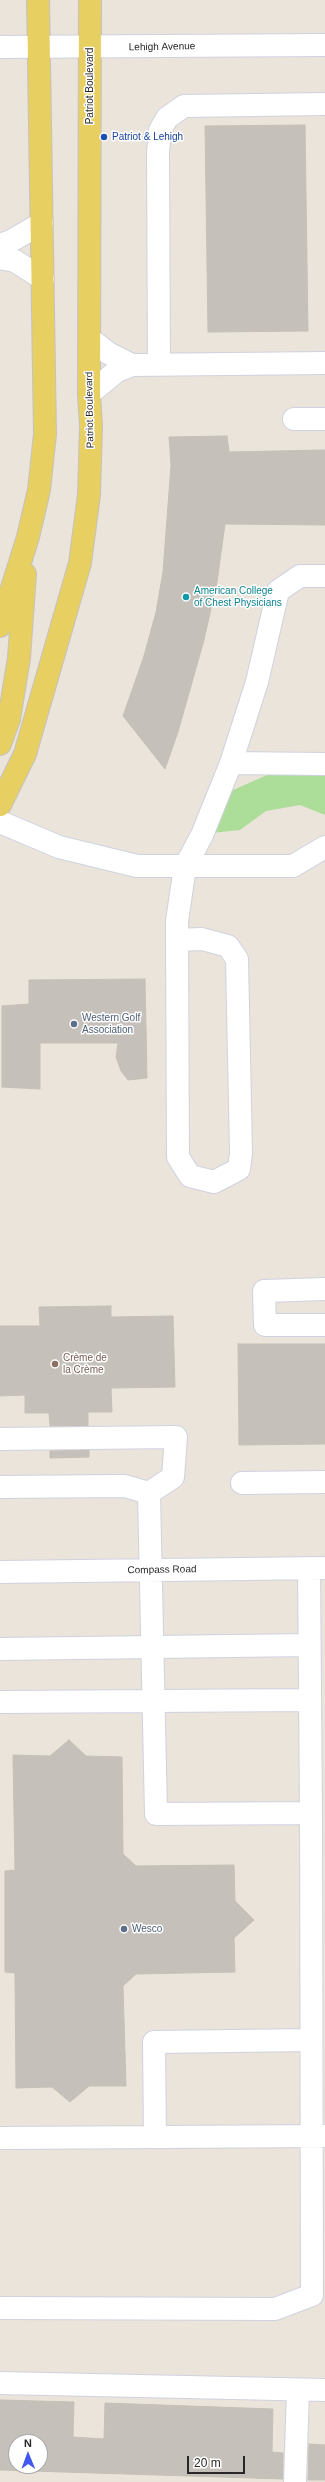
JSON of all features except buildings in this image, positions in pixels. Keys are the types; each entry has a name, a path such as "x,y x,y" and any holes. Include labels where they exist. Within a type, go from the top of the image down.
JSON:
{"main road":[{"path":"0,626 28,537 39,490 45,434 38,0"},
{"name":"Patriot Boulevard","path":"0,805 26,754 80,563 89,495 91,426 89,394 90,0"},
{"path":"0,744 9,719 19,658 28,537"}],"street":[{"name":"Lehigh Avenue","path":"0,47 90,48 325,45"},
{"path":"159,364 158,152 160,130 166,118 184,106 325,104"},
{"path":"0,244 11,241 42,223"},
{"path":"0,258 15,261 43,279"},
{"path":"90,339 108,353 132,365"},
{"path":"89,394 117,371 132,365 325,363"},
{"path":"294,420 325,419"},
{"path":"177,940 202,939 228,946 237,959 241,1153 239,1169 214,1182 190,1176 178,1157 177,940 177,921 185,867 202,835 231,762 257,682 278,591 300,576 325,576"},
{"path":"231,762 325,764"},
{"path":"0,822 58,847 137,866 293,866 325,848"},
{"path":"325,1290 264,1291 265,1325 325,1325"},
{"path":"0,1439 176,1437 174,1477 149,1493 125,1486 0,1487"},
{"path":"242,1483 325,1482"},
{"path":"149,1493 152,1570 152,1646 156,1814 311,1813"},
{"path":"0,2308 275,2309 312,2295 318,2136 312,2040 309,1645 317,1568"},
{"name":"Compass Road","path":"0,1572 317,1568"},
{"path":"0,1649 309,1645"},
{"path":"0,1702 309,1700"},
{"path":"154,2137 154,2042 312,2040"},
{"path":"0,2138 318,2136"},
{"path":"0,2383 325,2390"},
{"path":"295,2482 298,2390"}],"green space":[{"path":"274,772 325,773 325,815 300,805 266,811 240,830 212,833 233,790"}],"place":[{"name":"Patriot & Lehigh","path":"104,137"},
{"name":"American College of Chest Physicians","path":"186,597"},
{"name":"Western Golf Association","path":"74,1024"},
{"name":"Crème de la Crème","path":"55,1364"},
{"name":"Wesco","path":"124,1929"}]}
